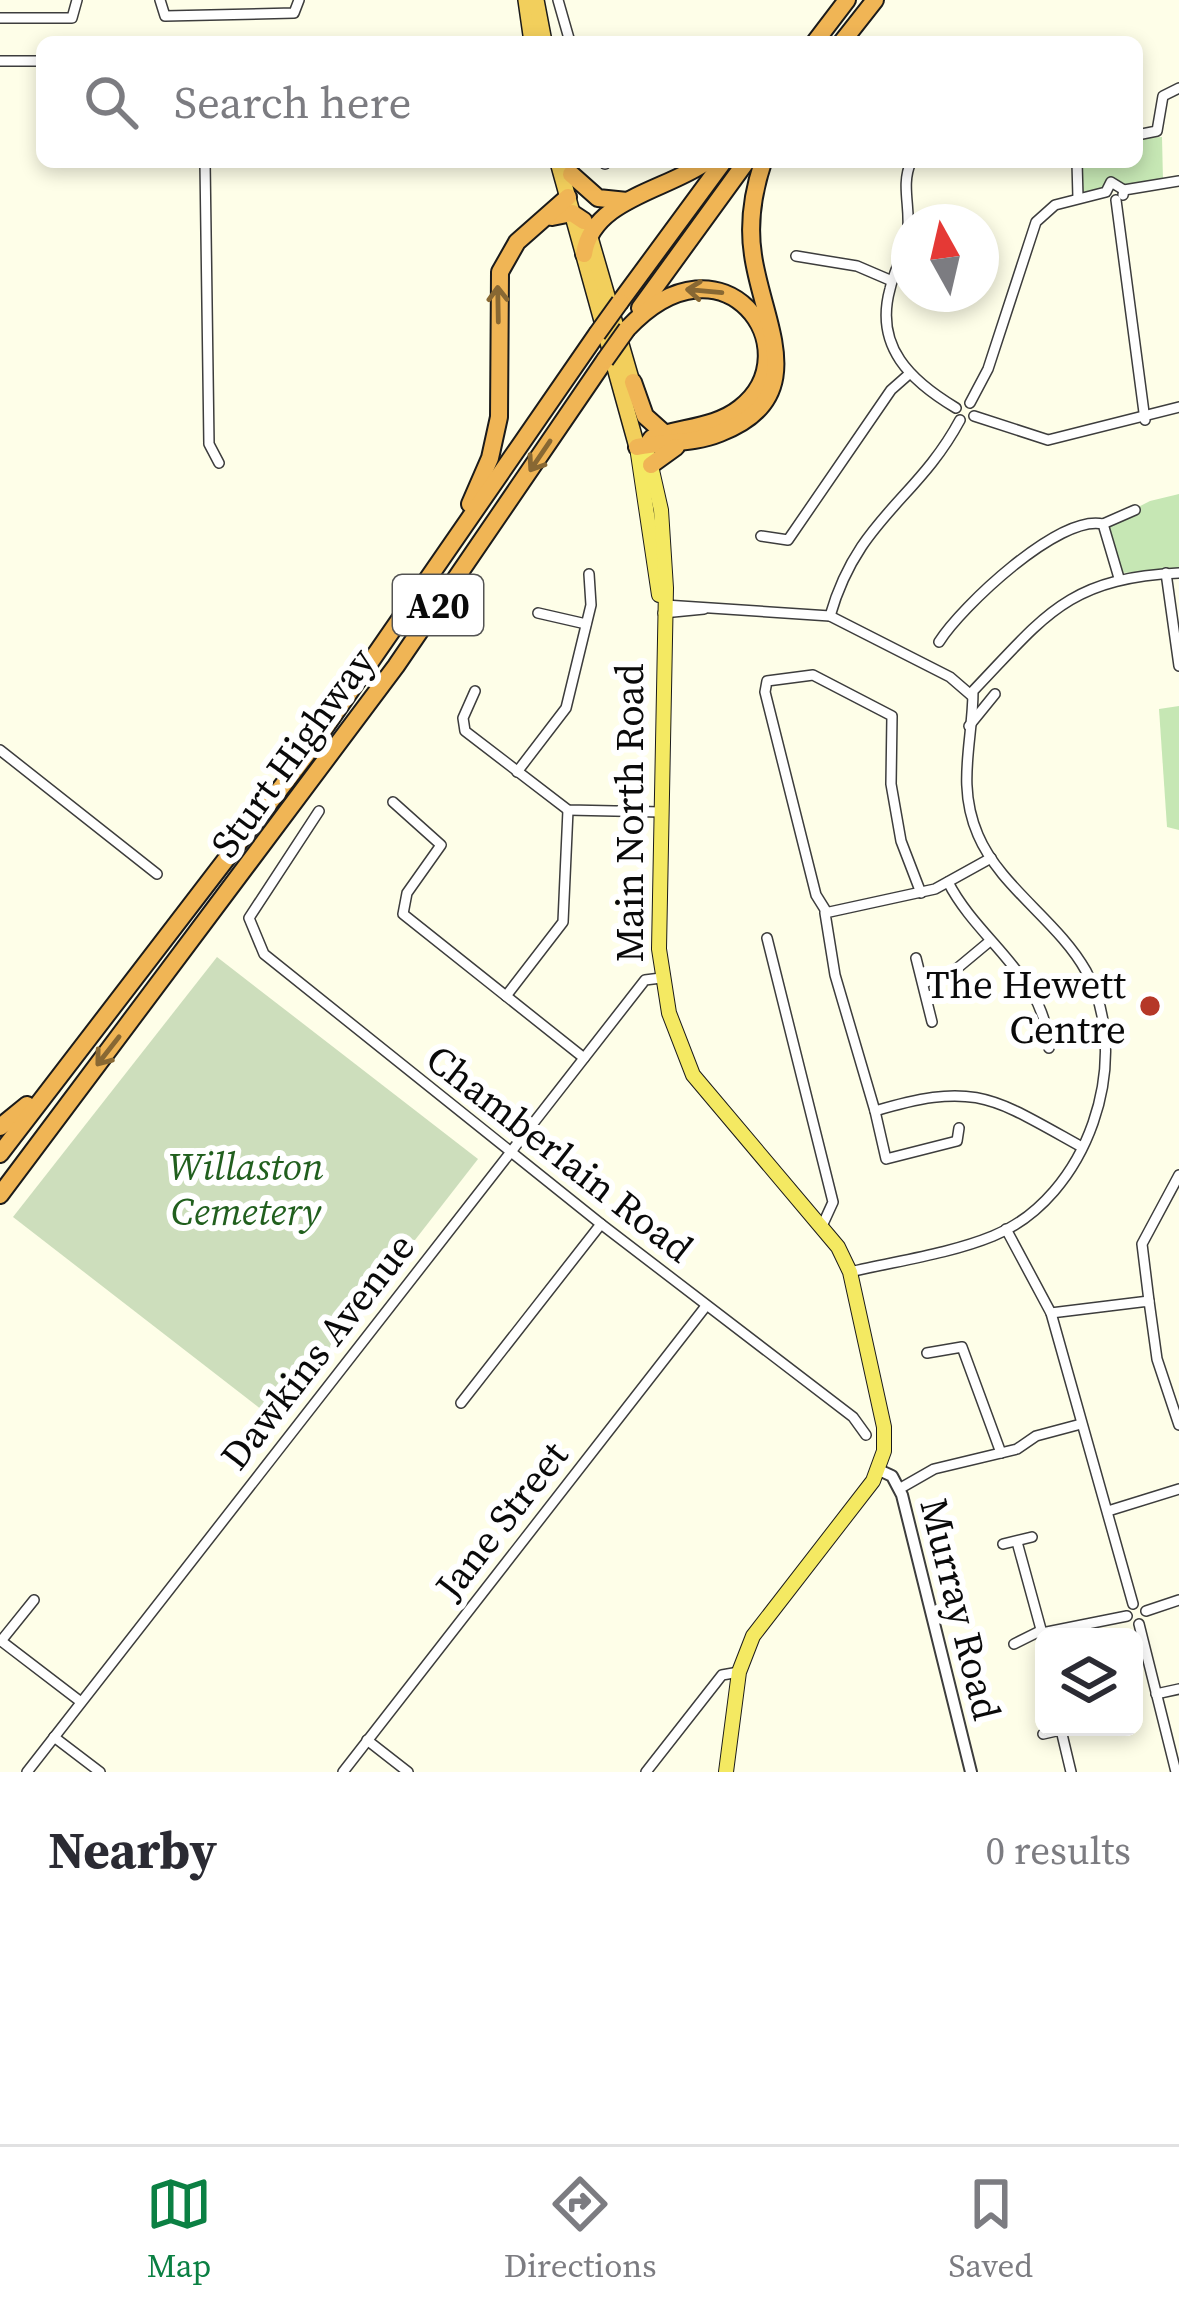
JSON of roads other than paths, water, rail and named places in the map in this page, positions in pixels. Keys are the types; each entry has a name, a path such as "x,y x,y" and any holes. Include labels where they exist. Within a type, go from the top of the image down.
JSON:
{"highway":[{"path":"526,0 531,36"},
{"path":"536,0 543,36"},
{"path":"820,36 848,0"},
{"path":"847,36 875,0"},
{"path":"566,168 584,254 642,446"},
{"path":"566,168 584,254"},
{"path":"568,168 598,198 628,201"},
{"path":"429,578 477,490 494,442 502,383 500,272 517,242 545,219 578,217 628,201 694,168"},
{"name":"Sturt Highway","path":"0,1154 48,1084 296,769 597,334 719,168"},
{"name":"Sturt Highway","path":"0,1195 396,666 742,168"},
{"path":"642,446 688,442 726,431 750,416 776,373 777,348 751,235 762,168"},
{"path":"578,217 633,382 650,423 664,434"},
{"path":"627,329 661,298 698,287 739,301 763,334 765,367 748,402 725,418 664,434 642,446"},
{"path":"633,382 642,446"},
{"path":"651,464 688,442"},
{"path":"0,1126 48,1084"}],"main road":[{"name":"Main North Road","path":"642,446 651,464 664,554 661,978 675,1034 693,1075 822,1226 850,1272 881,1411 884,1451 879,1470"},
{"name":"Main North Road","path":"642,446 663,609"},
{"path":"726,1772 739,1672 753,1636 879,1470"}],"street":[{"path":"0,18 72,18 77,0"},
{"path":"160,0 165,16 294,13 299,0"},
{"path":"558,0 568,36"},
{"path":"0,62 36,61"},
{"path":"1143,134 1156,131 1163,96 1179,88"},
{"path":"205,168 209,444 219,464"},
{"path":"906,204 909,168"},
{"path":"1077,168 1078,198"},
{"path":"956,408 970,403 988,369 1032,227 1055,205 1106,191 1114,181 1124,190"},
{"path":"1116,200 1124,190 1179,181"},
{"path":"1106,191 1116,200 1145,420"},
{"path":"796,256 857,266 891,281"},
{"path":"891,288 886,326 908,375 956,408 960,420"},
{"path":"761,536 788,540 879,406 908,375"},
{"path":"970,403 974,416"},
{"path":"830,616 855,550 940,453 960,420 974,416 1048,440 1145,420 1179,407"},
{"path":"939,642 988,586 1030,555 1073,527 1102,524 1135,510"},
{"path":"1102,524 1119,578"},
{"path":"1166,573 1179,666"},
{"path":"850,1272 1006,1229 1042,1204 1095,1118 1107,1048 1098,998 1067,942 991,858 979,838 965,789 972,698 1024,634 1084,590 1119,578 1179,573"},
{"path":"518,772 566,708 592,592 589,574"},
{"path":"663,609 830,616 950,677 980,684 995,694"},
{"path":"538,613 586,624"},
{"path":"968,727 995,694 997,671"},
{"path":"921,893 901,841 891,784 892,716 821,679 794,675 764,686 816,895 826,911 824,924 835,975 886,1160 961,1145 959,1128"},
{"path":"950,677 985,706"},
{"path":"475,691 463,718 464,731 568,810 661,812"},
{"path":"0,750 158,874"},
{"path":"393,802 441,845 407,893 403,914 584,1058"},
{"path":"506,996 563,922 568,810"},
{"name":"Chamberlain Road","path":"320,812 249,918 254,939 276,965 601,1224 854,1417 866,1435"},
{"path":"826,911 921,893 991,858"},
{"path":"948,882 1034,992 1049,1048"},
{"path":"766,938 833,1202 822,1226"},
{"path":"924,983 954,971 991,941"},
{"path":"916,958 932,1022"},
{"name":"Dawkins Avenue","path":"27,1772 645,980 661,978"},
{"path":"1030,1029 1046,1023"},
{"path":"875,1111 941,1094 974,1095 1013,1108 1080,1145"},
{"path":"1179,1175 1142,1244 1157,1359 1179,1425"},
{"path":"460,1402 601,1224"},
{"path":"1006,1229 1051,1313 1133,1604 1127,1616"},
{"path":"1051,1313 1149,1301"},
{"name":"Jane Street","path":"343,1772 706,1306"},
{"path":"927,1353 962,1347 1000,1454"},
{"path":"854,1417 881,1411"},
{"path":"899,1489 934,1469 1000,1454 1036,1436 1081,1424"},
{"name":"Murray Road","path":"879,1470 892,1476 899,1489 971,1772"},
{"path":"1108,1511 1179,1489"},
{"path":"1003,1544 1032,1538"},
{"path":"1017,1542 1039,1628"},
{"path":"34,1600 0,1640 82,1702"},
{"path":"1133,1604 1146,1610 1179,1600"},
{"path":"1146,1610 1139,1624 1175,1772"},
{"path":"1077,1628 1127,1616 1139,1624"},
{"path":"1014,1644 1035,1634"},
{"path":"646,1772 722,1675 739,1672"},
{"path":"1156,1694 1179,1689"},
{"path":"1063,1736 1072,1772"},
{"path":"54,1737 100,1772"},
{"path":"368,1740 409,1772"}],"place":[{"name":"The Hewett Centre","path":"1150,1006"}],"park label":[{"name":"Willaston Cemetery","path":"246,1188"}]}
